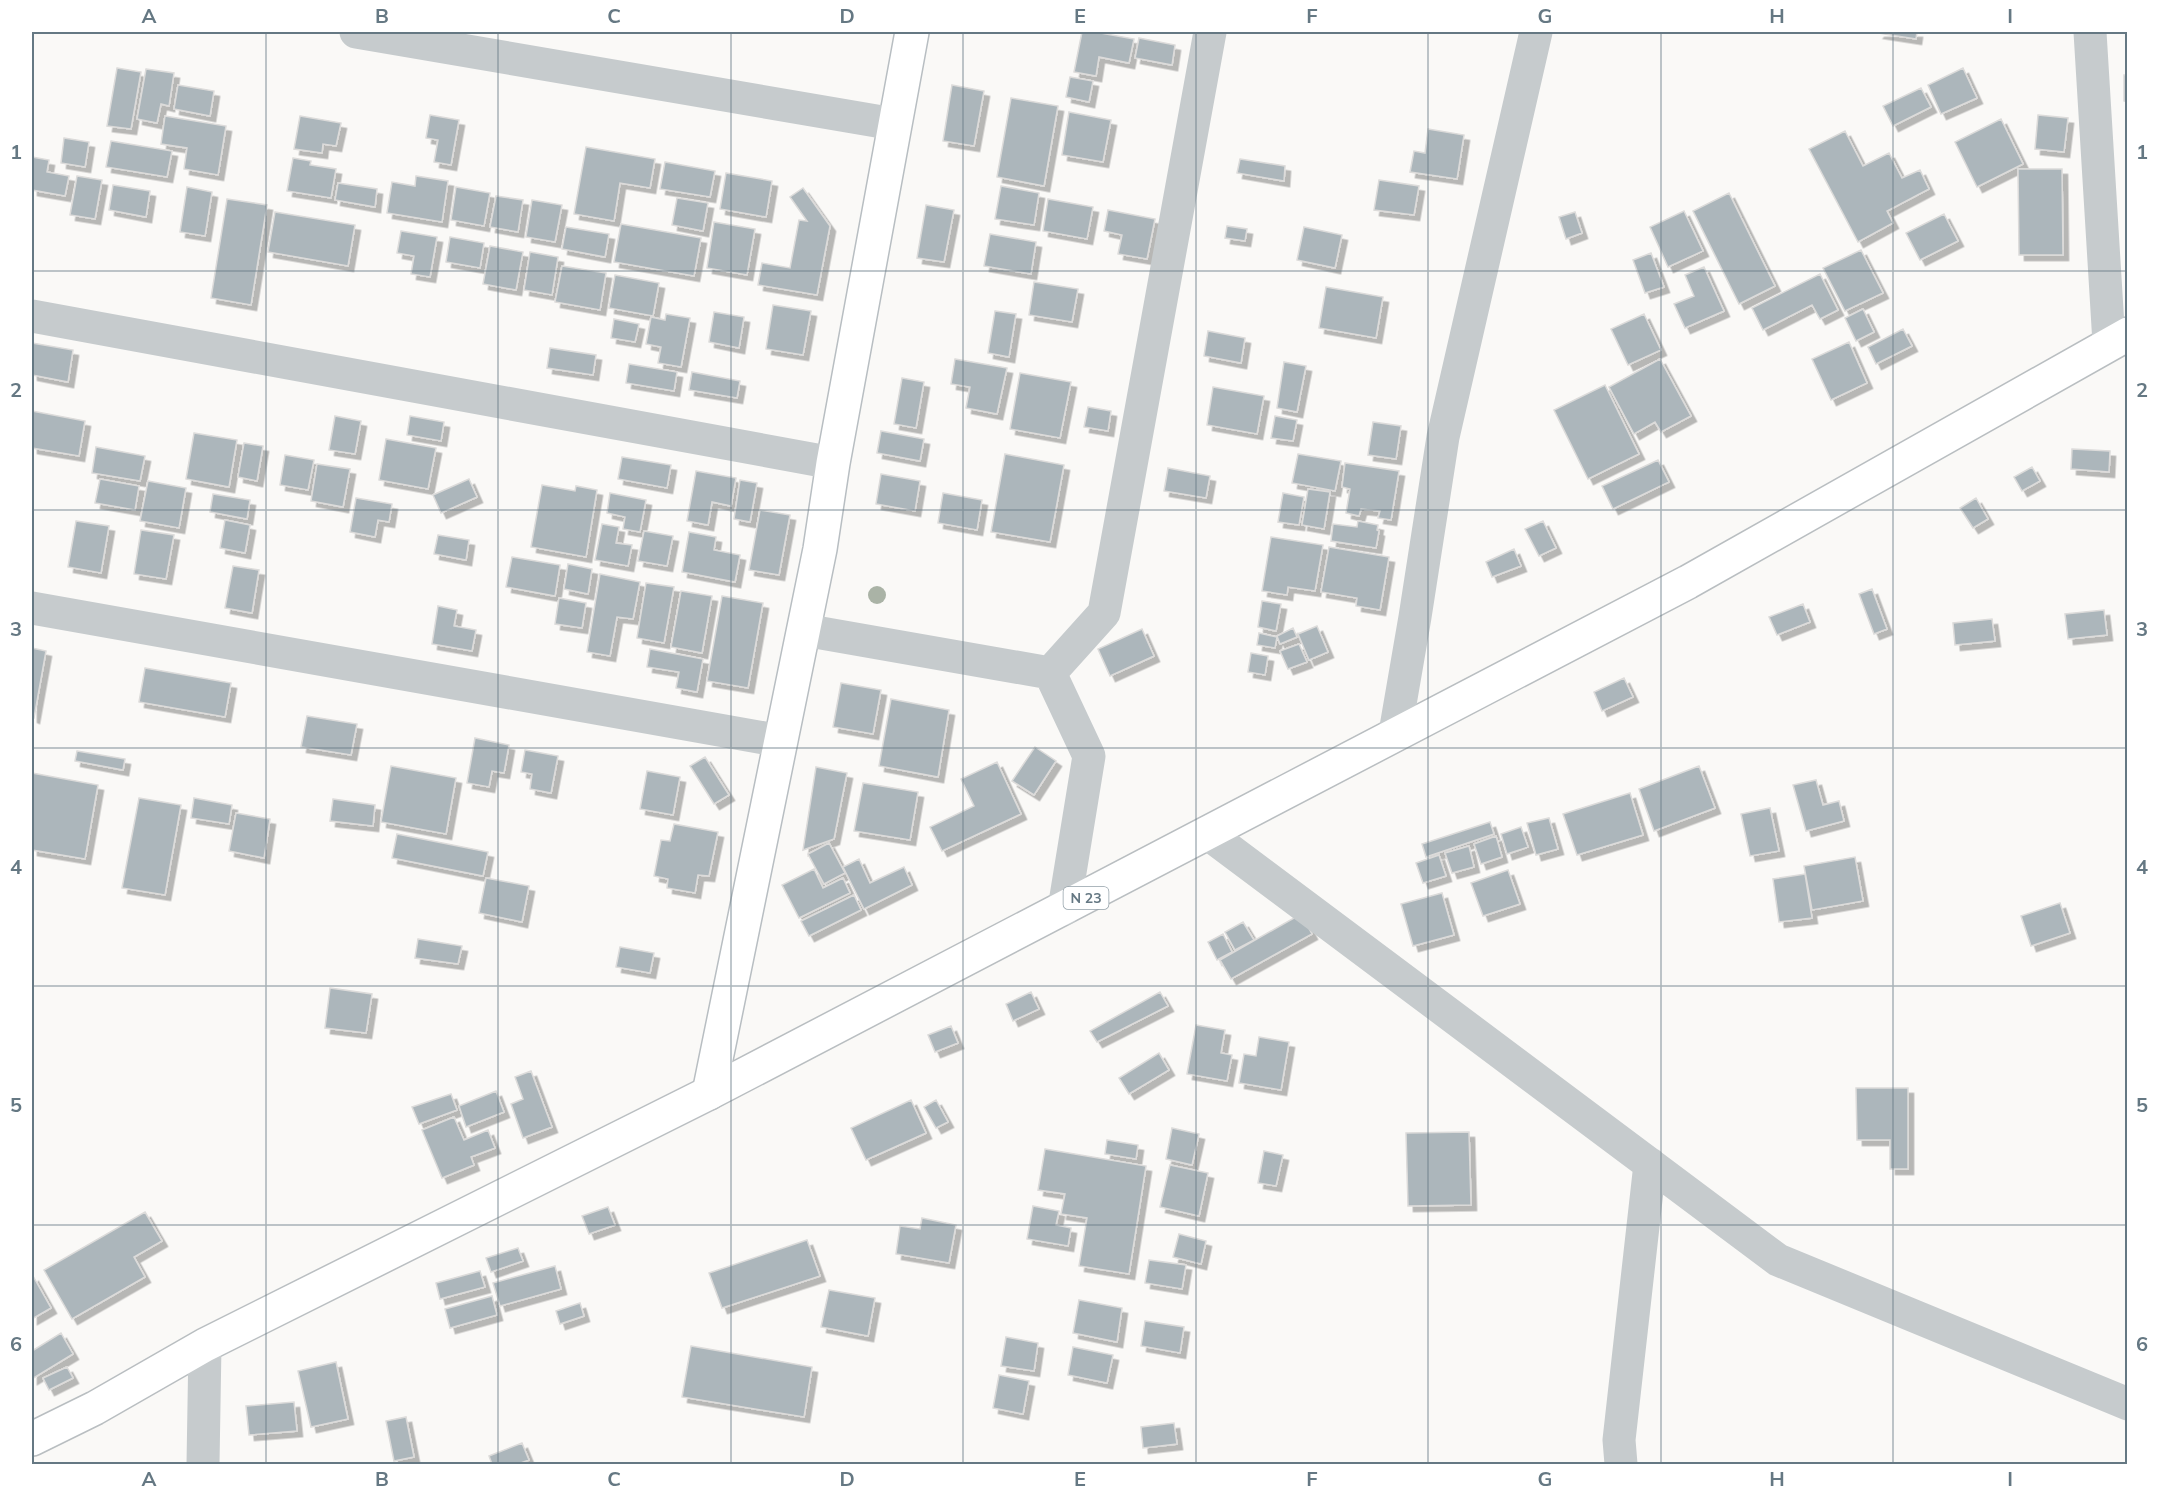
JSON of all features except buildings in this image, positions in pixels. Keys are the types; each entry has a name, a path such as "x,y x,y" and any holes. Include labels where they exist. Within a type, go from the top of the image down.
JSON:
{"main road":[{"path":"710,1093 820,549 833,463 912,32"},
{"name":"N 23","path":"32,1439 95,1407 205,1345 710,1093 1064,909 1395,733 1688,582 2118,338"}],"street":[{"path":"356,32 894,124"},
{"path":"1050,673 1104,613 1210,32"},
{"path":"1395,733 1443,437 1536,32"},
{"path":"2090,32 2118,338"},
{"path":"32,316 833,463"},
{"path":"32,608 781,741"},
{"path":"804,630 1050,673"},
{"path":"1050,673 1089,756 1064,909"},
{"path":"1208,833 1778,1260 2127,1404"},
{"path":"1621,1464 1619,1440 1650,1164"},
{"path":"202,1464 205,1345"}]}
